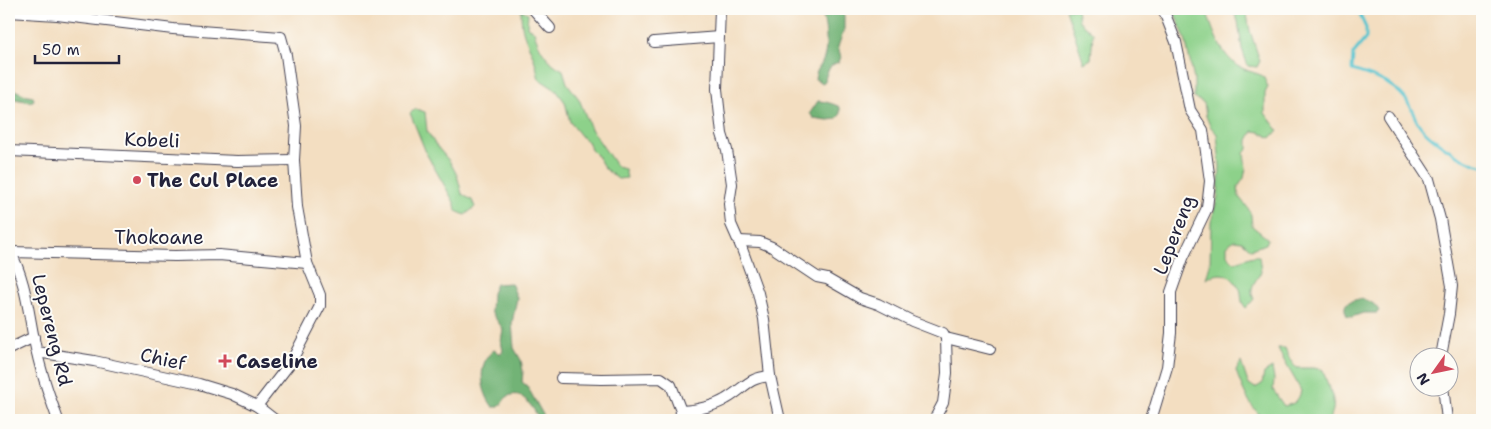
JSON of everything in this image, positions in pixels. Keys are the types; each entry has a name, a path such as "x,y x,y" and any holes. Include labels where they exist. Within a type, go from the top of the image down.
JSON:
{"street":[{"path":"533,9 550,28"},
{"path":"720,9 717,88 722,134 727,150 732,184 729,204 731,224 758,293 764,319 770,376 780,420"},
{"name":"Lepereng","path":"1152,420 1167,367 1171,333 1171,292 1183,258 1207,208 1210,181 1203,130 1190,110 1176,42 1163,9"},
{"path":"9,12 57,15 173,29 281,37 293,97 296,126 294,160 297,208 307,263 320,294 320,306 291,362 257,406"},
{"path":"654,42 719,37"},
{"path":"1388,116 1429,179 1438,211 1452,286 1443,346"},
{"name":"Kobeli","path":"9,151 237,161 294,160"},
{"path":"739,241 760,242 772,247 817,277 827,279 860,298 878,304 943,334 946,338 990,349"},
{"name":"Thokoane","path":"10,251 175,256 219,254 307,263"},
{"name":"Lepereng Rd","path":"10,251 27,294 36,352 58,420"},
{"path":"9,349 34,337"},
{"path":"934,420 943,403 947,373 946,338"},
{"name":"Chief","path":"36,352 94,361 200,384 232,394 257,406 275,420"},
{"path":"561,378 661,378 671,385 681,416 726,399 756,377 770,376"},
{"path":"1444,396 1447,420"}],"green space":[{"path":"822,9 839,9 844,15 844,29 838,47 841,57 839,62 829,69 823,83 815,79 824,58 826,47"},
{"path":"1066,9 1077,9 1079,21 1093,33 1091,59 1084,63"},
{"path":"1173,9 1206,9 1219,44 1229,59 1246,70 1263,76 1268,87 1265,93 1265,113 1278,130 1271,138 1260,132 1253,131 1248,140 1248,149 1244,153 1246,168 1244,178 1238,187 1239,197 1251,215 1252,226 1268,239 1266,244 1251,249 1242,241 1234,240 1227,246 1227,255 1234,262 1252,256 1259,256 1261,272 1252,288 1254,299 1246,308 1242,301 1240,289 1232,278 1221,274 1206,279 1210,265 1211,222 1218,196 1220,167 1217,134 1210,126 1204,103 1194,98 1194,80 1185,38"},
{"path":"1232,9 1246,9 1250,31 1260,61 1257,67 1248,66 1242,49 1238,21"},
{"path":"521,10 528,13 527,27 534,31 541,49 548,59 563,70 567,83 579,99 591,129 617,167 625,169 627,178 618,179 604,168 599,158 591,150 589,143 570,122 565,102 556,90 539,79 523,29"},
{"path":"12,88 23,94 33,96 34,100 31,102 9,98 9,89"},
{"path":"818,101 840,107 840,115 836,119 828,120 813,118 810,113"},
{"path":"416,109 425,112 427,131 450,162 457,175 462,194 472,200 475,207 465,215 456,211 455,204 427,155 410,113"},
{"path":"511,283 517,298 512,323 514,348 521,360 523,371 522,382 527,386 546,420 540,420 527,401 518,395 507,397 499,407 493,407 483,386 483,370 488,356 494,350 501,354 503,351 501,341 503,329 491,312 492,293 496,284"},
{"path":"1359,299 1375,305 1379,311 1377,313 1363,313 1352,317 1347,316 1346,304"},
{"path":"1278,348 1285,348 1296,368 1323,370 1333,402 1332,414 1328,420 1265,420 1251,404 1236,371 1241,362 1248,383 1255,388 1262,384 1264,373 1272,368 1273,390 1284,406 1293,403 1298,398 1301,391"}],"waterway":[{"path":"1357,9 1366,28 1366,38 1353,54 1352,70 1392,86 1405,99 1418,123 1430,136 1457,155 1482,166"}],"place":[{"name":"The Cul Place","path":"137,180"},
{"name":"Caseline","path":"225,361"}]}
